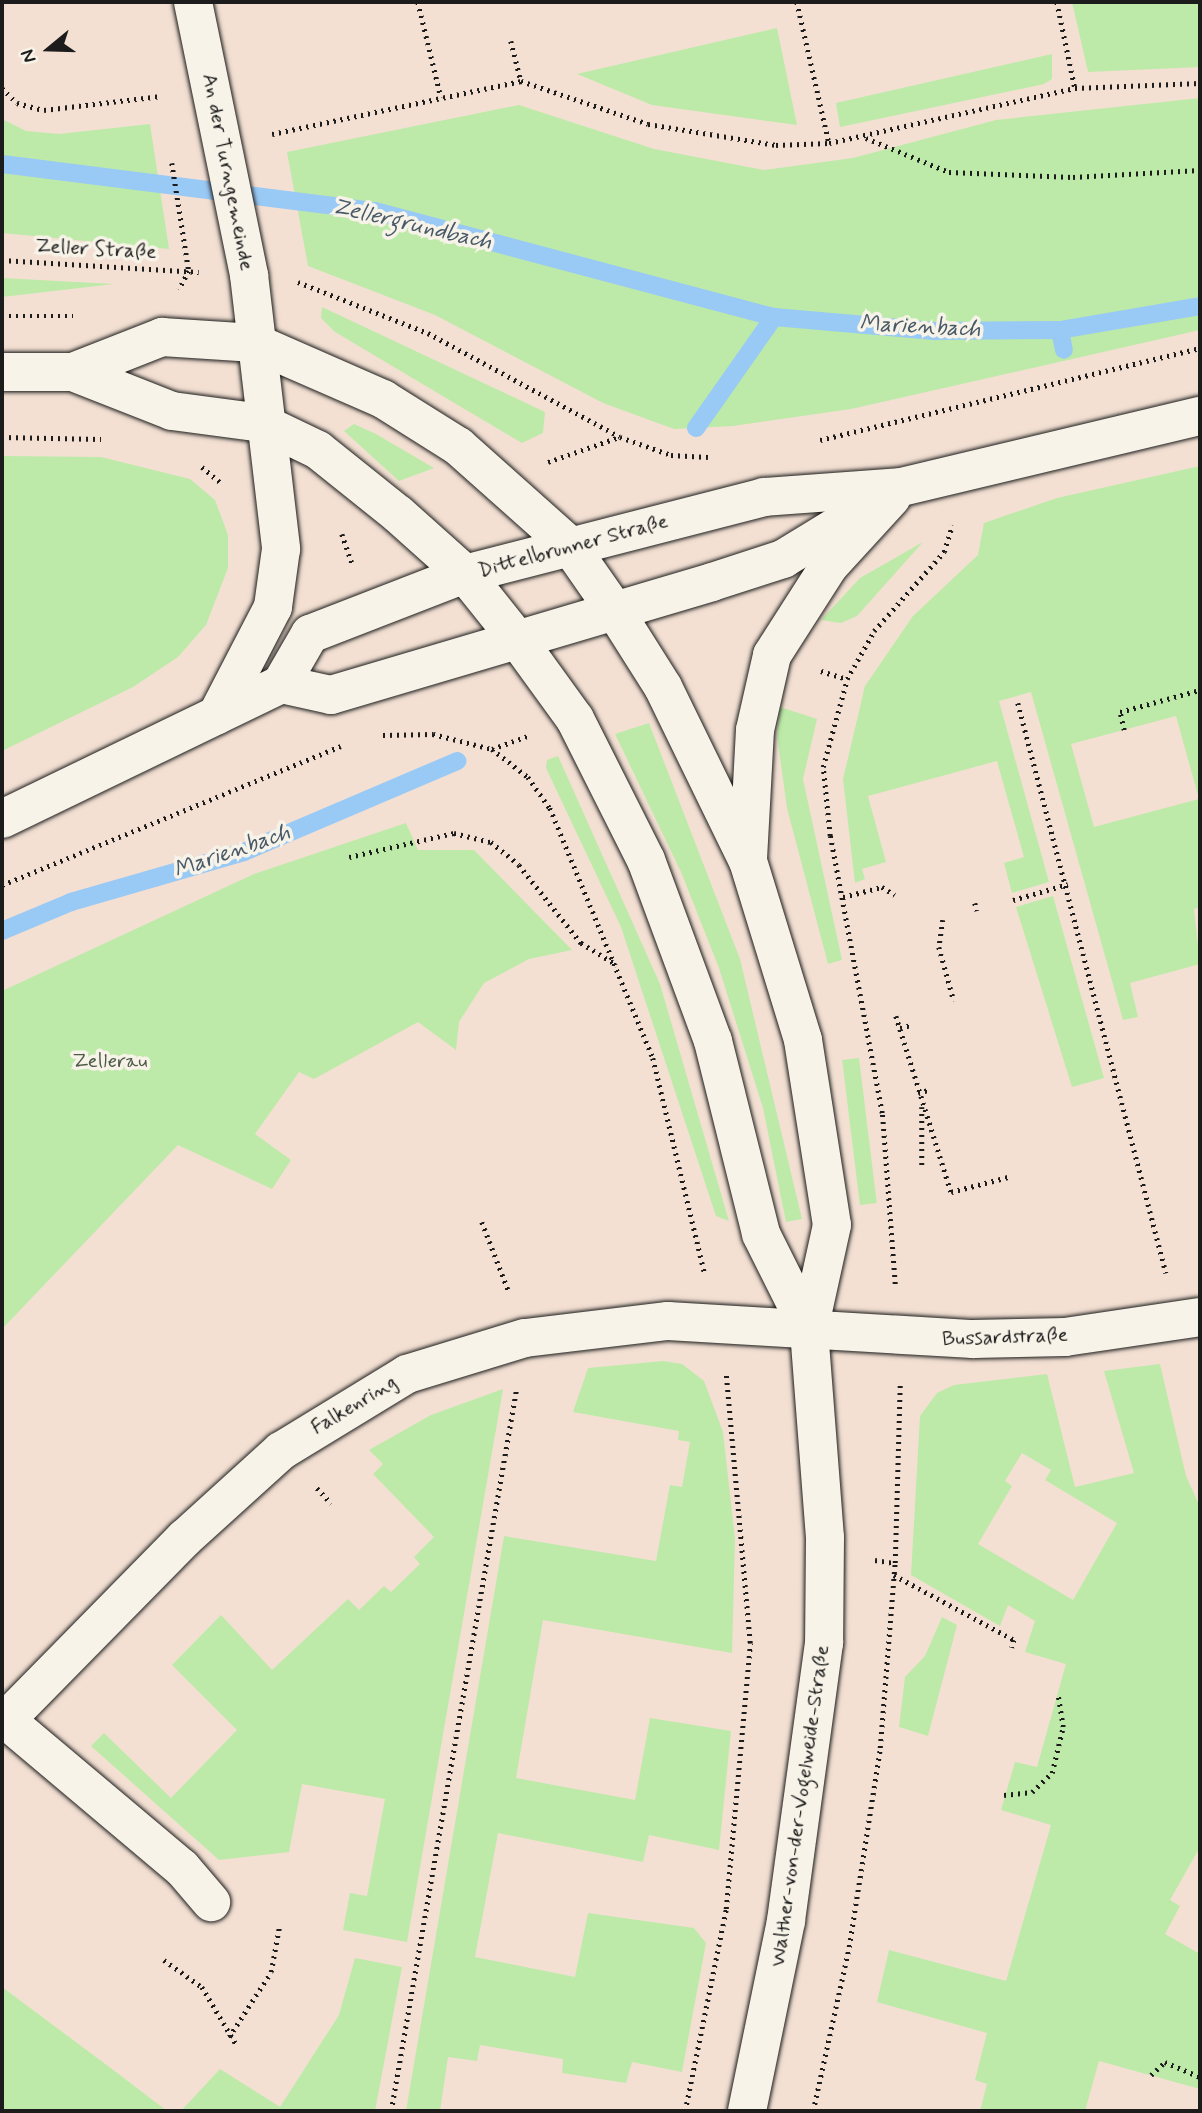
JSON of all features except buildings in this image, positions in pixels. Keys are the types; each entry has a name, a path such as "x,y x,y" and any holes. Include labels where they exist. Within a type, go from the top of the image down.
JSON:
{"street":[{"name":"An der Turngemeinde","path":"193,2 228,152 255,343 280,575 256,648 217,715"},
{"path":"2,372 73,372 162,337 255,343 383,398 458,446 569,545 615,611"},
{"path":"73,372 172,411 262,423 318,450 465,574 517,639"},
{"name":"Dittelbrunner Straße","path":"901,487 783,559 331,695 281,684 310,634 465,574 569,545 764,497 901,487 1200,416"},
{"name":"Walther-von-der-Vogelweide-Straße","path":"748,861 755,730 772,655 829,566 901,487"},
{"name":"Walther-von-der-Vogelweide-Straße","path":"615,611 663,687 748,861 803,1040 832,1225 809,1330 825,1536 824,1643 786,1921 747,2111"},
{"name":"Walther-von-der-Vogelweide-Straße","path":"517,639 575,719 646,860 713,1041 761,1234 809,1330"},
{"path":"2,819 281,684"},
{"name":"Bussardstraße","path":"809,1330 898,1339 1065,1337 1200,1317"},
{"name":"Falkenring","path":"211,1902 182,1868 4,1722 281,1451 407,1374 526,1338 715,1319 809,1330"}],"path":[{"path":"418,2 440,97"},
{"path":"797,2 829,143"},
{"path":"1057,2 1075,88"},
{"path":"511,41 521,81"},
{"path":"272,134 521,81 648,124 776,145 829,143 1075,88 1200,83"},
{"path":"2,88 17,103 44,110 161,95 163,107"},
{"path":"865,137 949,172 1073,177 1200,170"},
{"name":"Zeller Straße","path":"2,260 189,271 170,152"},
{"path":"297,281 428,333 620,436 671,455"},
{"path":"814,442 1200,348"},
{"path":"543,464 620,436"},
{"path":"2,437 111,440"},
{"path":"189,458 226,490"},
{"path":"342,534 355,573"},
{"path":"813,2111 873,1801 895,1563 898,1339 882,1113 825,795 826,741 847,679 874,631 944,552"},
{"path":"1124,730 1120,712 1200,690"},
{"path":"1018,703 1068,884 1154,1228"},
{"path":"492,749 542,731"},
{"path":"375,737 433,734 492,749 528,777 550,808 617,966 675,1137 715,1319 743,1520 750,1643 726,1909 685,2111"},
{"path":"2,885 351,743"},
{"path":"349,857 454,833 491,842 519,865 581,943 617,966"},
{"path":"1013,900 1068,884"},
{"path":"843,897 882,887 895,895"},
{"path":"975,903 977,911"},
{"path":"943,920 939,947 953,998 962,993"},
{"path":"896,1016 951,1192 1008,1177"},
{"path":"900,1028 911,1025"},
{"path":"918,1093 928,1090"},
{"path":"922,1106 922,1166"},
{"path":"391,2111 526,1338 482,1222"},
{"path":"875,1550 875,1562 895,1563"},
{"path":"894,1575 1014,1640 1012,1648"},
{"path":"1004,1796 1032,1792 1052,1773 1063,1727 1058,1694"},
{"path":"229,2037 271,1972 279,1928"},
{"path":"164,1960 202,1987 229,2037 236,2044"},
{"path":"1151,2075 1165,2062 1200,2077"}],"green space":[{"path":"1072,2 1200,2 1200,67 1088,72"},
{"path":"777,28 797,125 652,105 577,74"},
{"path":"1052,54 1052,79 1044,84 840,127 836,103"},
{"path":"1200,98 1200,330 851,409 733,426 674,429 603,403 435,315 308,266 287,152 519,105 654,149 764,170 853,158 996,120"},
{"path":"2,119 26,131 59,134 150,124 169,249 2,233"},
{"path":"2,278 114,284 2,297"},
{"path":"322,307 545,412 543,433 522,443 335,332 321,318"},
{"path":"354,424 434,468 399,481 344,431"},
{"path":"2,456 101,457 190,479 215,500 228,535 228,568 206,625 178,657 133,687 2,751"},
{"path":"1200,466 1200,907 1194,909 1200,964 1130,983 1138,1017 1123,1020 1031,692 999,701 1049,882 1012,893 1004,863 1024,857 997,761 868,796 886,862 862,869 865,879 855,883 843,779 865,686 913,616 978,555 984,523 1057,498","holes":["1176,716 1199,799 1094,827 1071,744"]},
{"path":"923,542 857,616 841,623 821,620 860,578"},
{"path":"780,707 817,719 803,779 842,960 828,964 787,808 777,736"},
{"path":"649,723 740,959 802,1219 786,1222 763,1108 719,968 681,872 615,734"},
{"path":"558,756 660,984 729,1221 716,1216 621,927 546,768 547,760"},
{"name":"Zellerau","path":"406,823 418,850 474,850 572,950 529,959 484,983 459,1022 456,1050 418,1022 314,1079 299,1072 255,1134 291,1160 272,1189 178,1145 2,1329 2,991 254,874"},
{"path":"1053,896 1104,1078 1072,1087 1016,907"},
{"path":"859,1058 877,1203 860,1205 842,1060"},
{"path":"663,1361 682,1364 704,1381 723,1432 735,1539 732,1653 543,1620 516,1778 635,1800 650,1718 731,1731 719,1850 649,1835 643,1862 498,1833 475,1957 575,1977 588,1913 694,1928 706,1943 682,2072 632,2062 626,2083 562,2073 563,2059 480,2045 477,2061 448,2057 440,2111 406,2111 504,1536 656,1561 670,1485 682,1487 690,1442 678,1440 679,1431 573,1412 588,1368"},
{"path":"1160,1364 1186,1476 1200,1507 1200,1847 1170,1900 1180,1906 1165,1934 1200,1954 1200,2089 1099,2061 1085,2111 980,2111 987,2084 975,2080 987,2033 877,2002 889,1950 1006,1981 1051,1825 1001,1810 1015,1762 1037,1767 1066,1664 1025,1652 1035,1621 1008,1605 1000,1626 911,1575 920,1416 937,1393 954,1385 1047,1374 1075,1487 1134,1473 1104,1371","holes":["1022,1453 1051,1470 1045,1480 1117,1523 1073,1600 978,1544 1012,1486 1005,1481"]},
{"path":"503,1389 407,1942 343,1930 350,1893 367,1896 385,1799 302,1784 289,1852 219,1860 91,1746 104,1733 171,1798 237,1730 172,1665 221,1615 272,1670 348,1599 359,1610 384,1586 391,1592 420,1564 414,1557 434,1537 373,1474 383,1464 369,1450 431,1415"},
{"path":"942,1617 957,1625 928,1736 899,1727 905,1677 925,1656"},
{"path":"355,1958 402,1967 375,2111 181,2111 220,2069 280,2107 339,2015"},
{"path":"2,1987 116,2072 167,2111 2,2111"}],"waterway":[{"name":"Zellergrundbach","path":"2,164 375,211 774,317"},
{"name":"Marienbach","path":"696,428 774,317 934,331 1060,330 1200,306"},
{"path":"1060,330 1064,350"},
{"name":"Marienbach","path":"2,931 71,902 244,852 457,761"}]}
